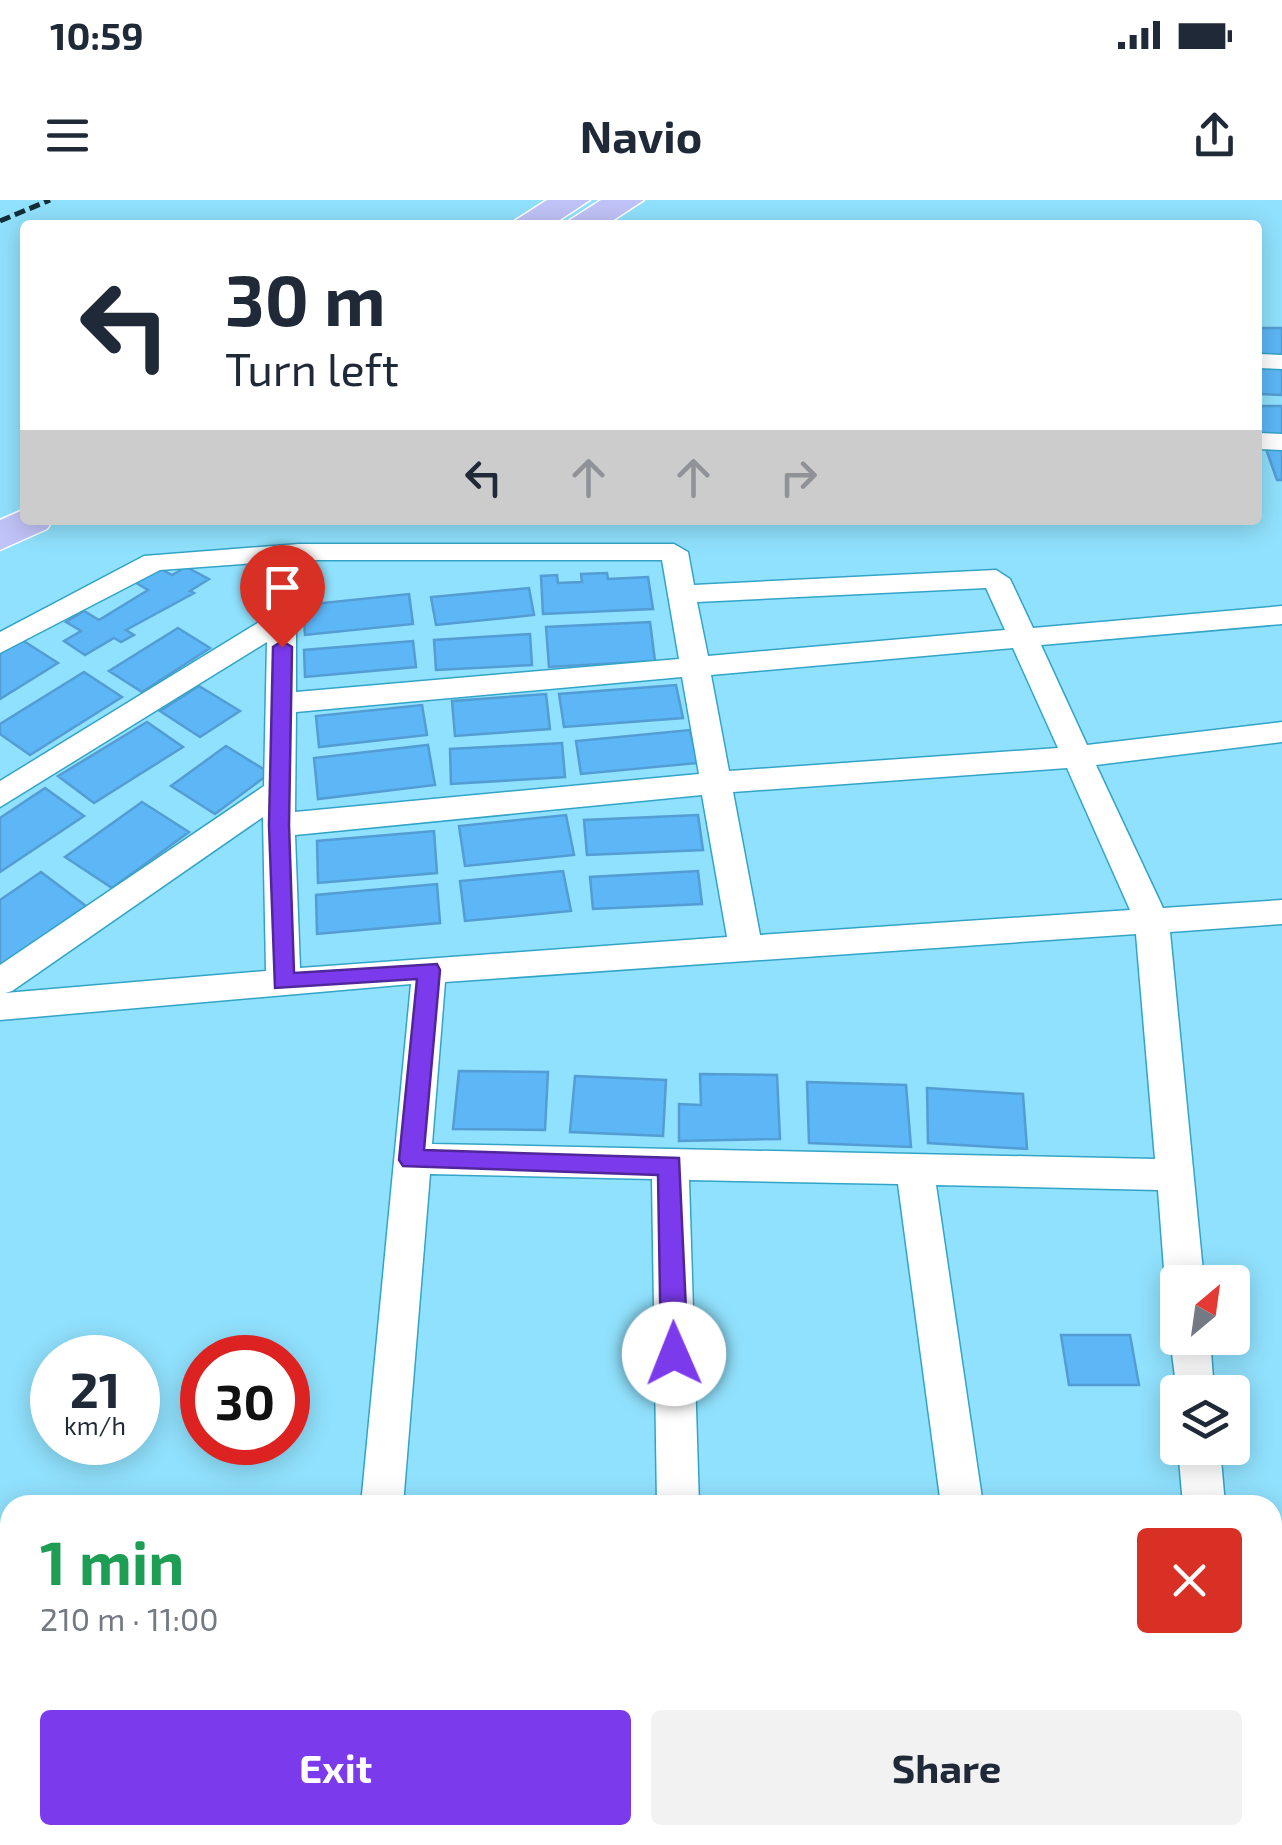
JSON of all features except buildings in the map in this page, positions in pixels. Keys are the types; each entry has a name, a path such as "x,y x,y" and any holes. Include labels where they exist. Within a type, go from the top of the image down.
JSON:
{"highway":[{"path":"535,220 573,200"},
{"path":"589,220 626,200"},
{"path":"0,537 23,525"}],"street":[{"path":"283,982 279,825 282,620 300,552"},
{"path":"0,644 154,562 300,552 674,552 746,948"},
{"path":"682,594 996,579 1152,921 1184,1265"},
{"path":"282,702 1024,641 1282,615"},
{"path":"0,796 282,620"},
{"path":"279,825 716,782 1078,757 1282,732"},
{"path":"0,982 282,789"},
{"path":"0,1007 429,970 1282,912"},
{"path":"383,1495 429,970"},
{"path":"411,1160 1176,1176"},
{"path":"670,1165 678,1495"},
{"path":"915,1170 961,1495"},
{"path":"1200,1465 1203,1495"}],"railway":[{"path":"0,221 50,200"}],"route":[{"path":"282,647 279,825 283,982 429,970 411,1160 670,1165 674,1354"}]}
